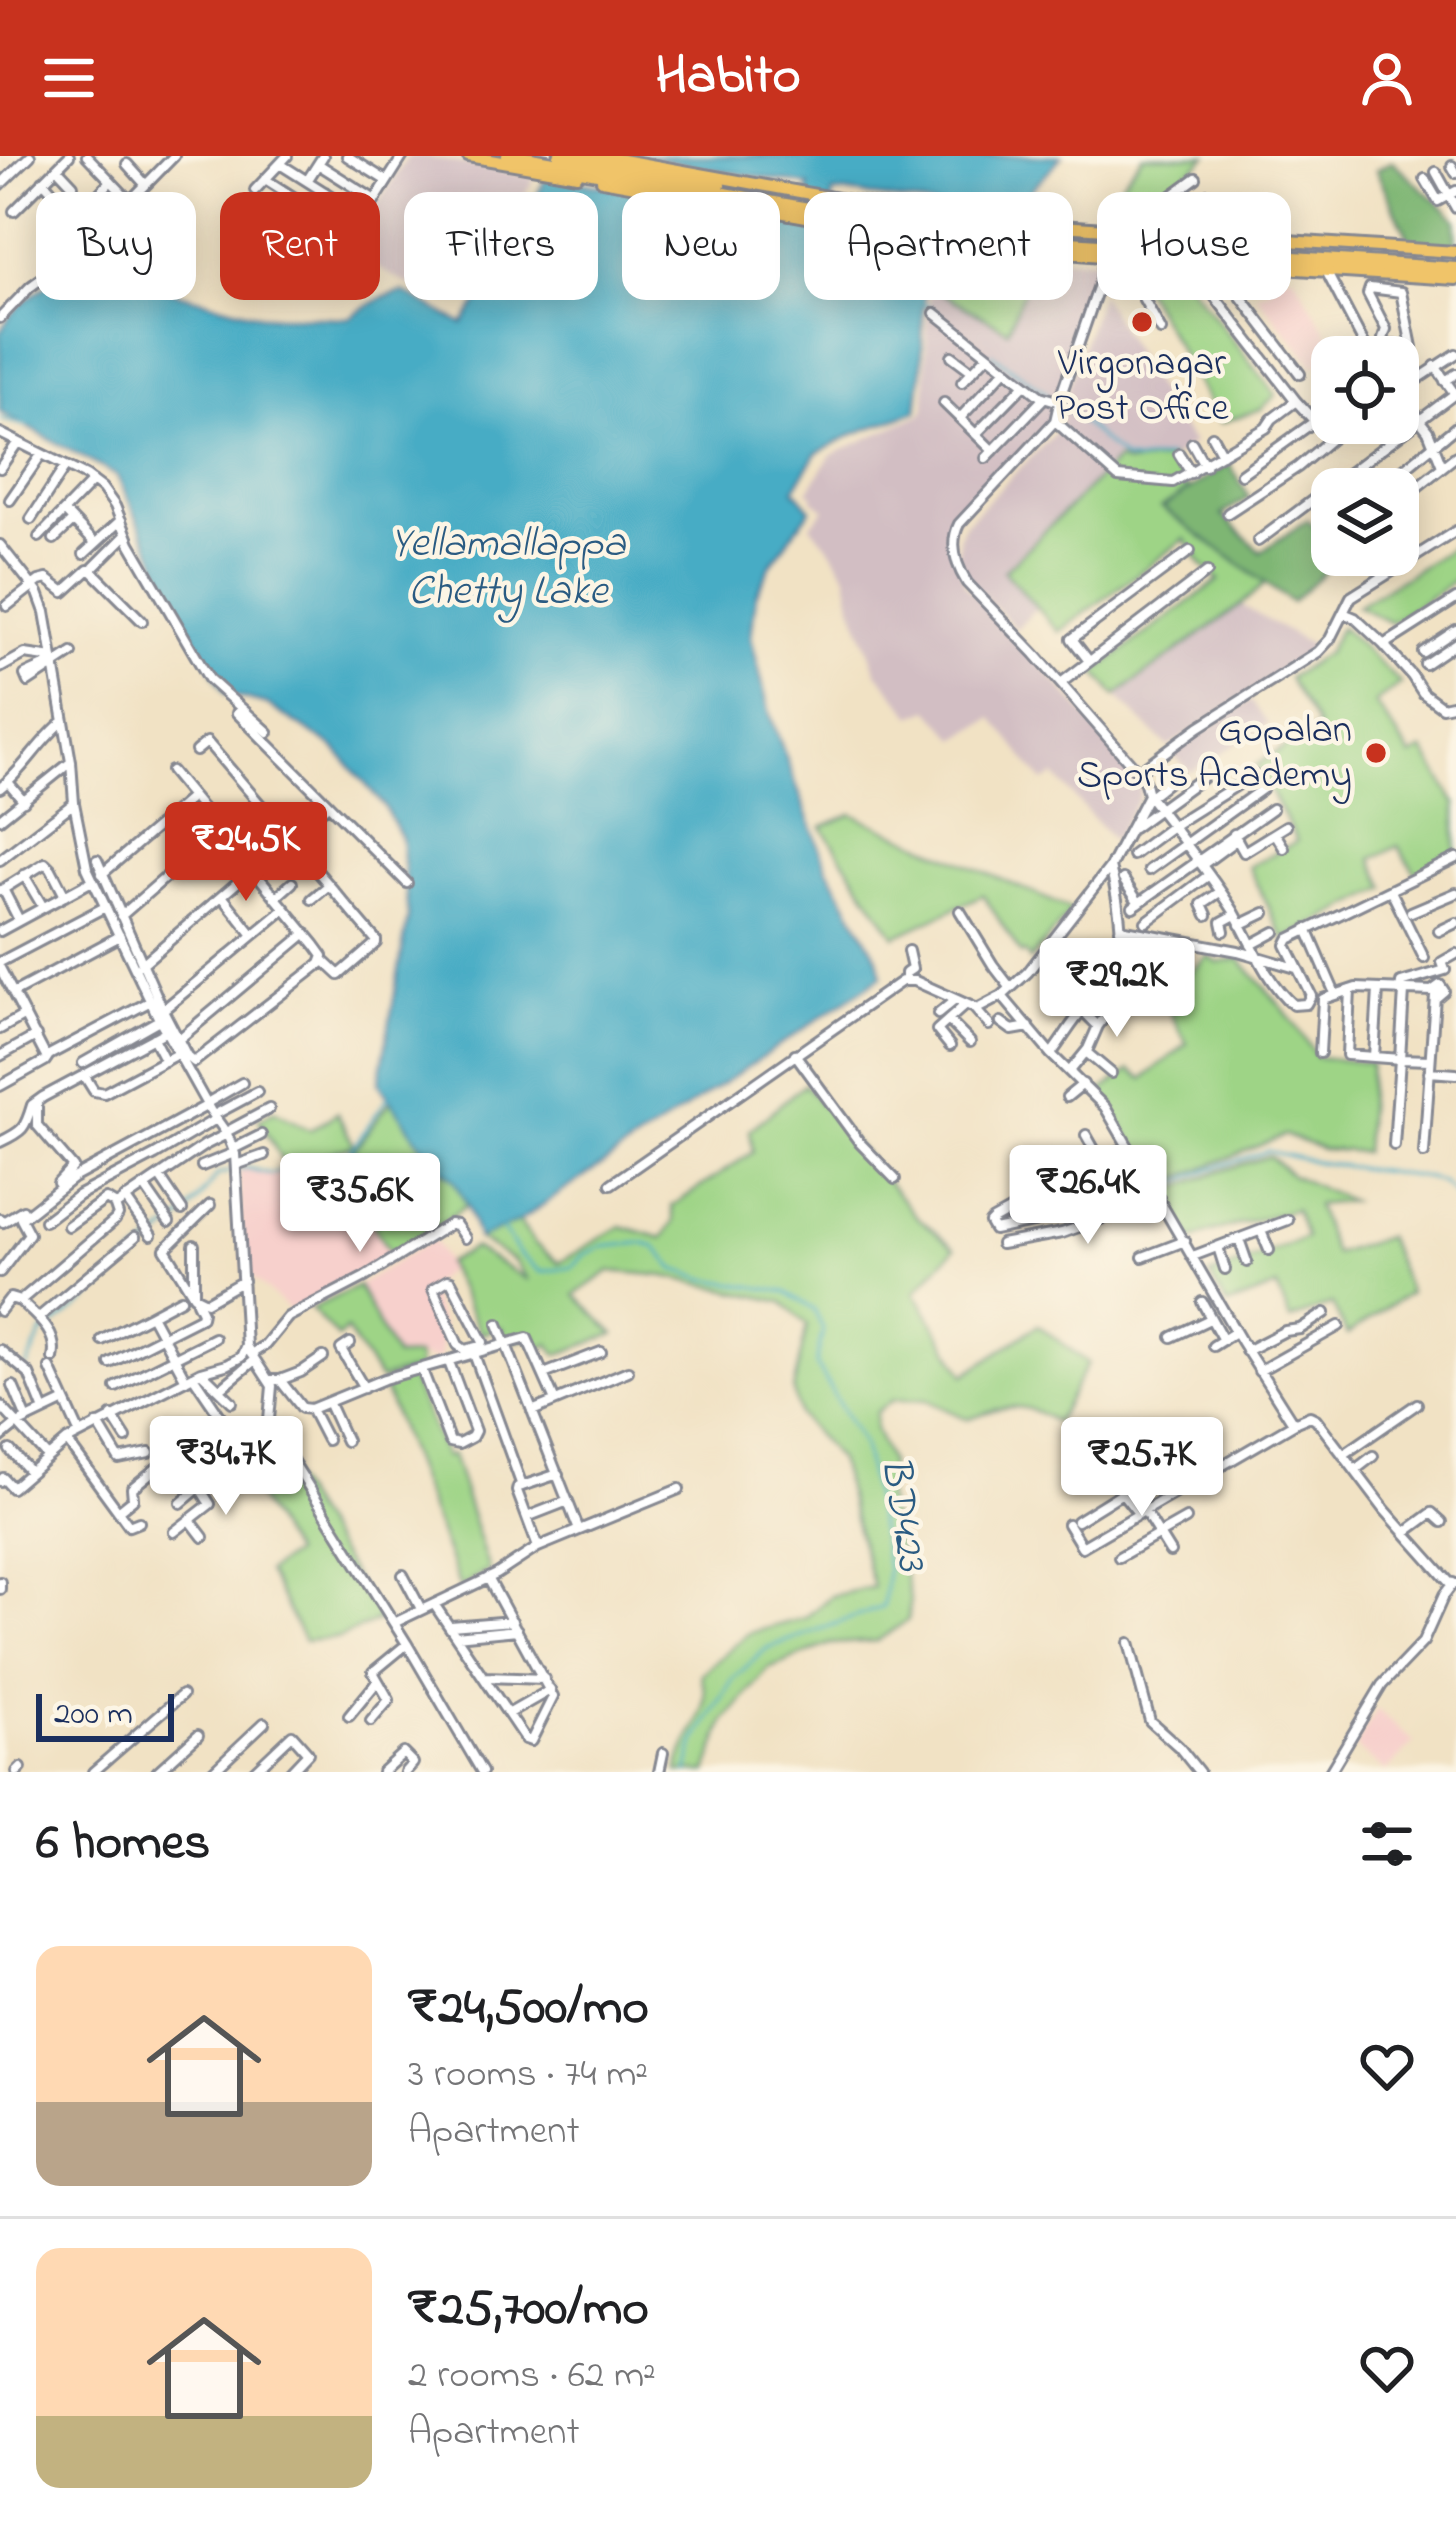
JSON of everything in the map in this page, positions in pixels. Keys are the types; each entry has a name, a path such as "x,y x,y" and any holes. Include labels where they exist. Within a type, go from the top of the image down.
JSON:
{"highway":[{"path":"509,156 804,206"},
{"path":"554,160 595,175 801,205"},
{"path":"1073,244 1456,271"},
{"path":"1291,255 1326,262"}],"main road":[{"path":"468,156 595,175"},
{"path":"600,156 801,205"},
{"path":"1291,245 1456,252"},
{"path":"1291,262 1326,262 1398,275 1456,271"}],"street":[{"path":"0,185 30,156"},
{"path":"14,211 69,156"},
{"path":"87,156 121,192"},
{"path":"156,156 166,165"},
{"path":"138,192 174,156"},
{"path":"347,156 387,181"},
{"path":"380,192 403,156"},
{"path":"255,190 283,160 325,192"},
{"path":"307,181 320,160 364,192"},
{"path":"127,164 146,184"},
{"path":"1436,172 1452,193 1456,208"},
{"path":"53,175 73,185"},
{"path":"53,175 62,192"},
{"path":"1177,192 1196,178"},
{"path":"266,179 286,192"},
{"path":"1424,179 1438,201 1452,193"},
{"path":"100,192 111,181"},
{"path":"1326,262 1361,336"},
{"path":"1370,288 1402,294 1412,346 1387,345 1383,339 1386,329 1368,294 1371,273"},
{"path":"1398,275 1398,291"},
{"path":"1,314 36,282"},
{"path":"1097,291 1055,421 959,524 954,536 956,559 968,583 1138,772 1149,796 1209,875 1290,1004 1306,1004 1311,995 1286,942 1456,858"},
{"path":"1144,300 1161,330"},
{"path":"1217,300 1311,417"},
{"path":"1243,300 1300,374"},
{"path":"935,313 1044,398 1060,402"},
{"path":"1419,378 1456,354"},
{"path":"962,382 988,355"},
{"path":"952,356 973,371"},
{"path":"1258,541 1456,394 1435,366"},
{"path":"960,418 1006,369"},
{"path":"1445,381 1456,374"},
{"path":"976,434 1025,384"},
{"path":"944,403 990,454 1044,398"},
{"path":"1055,421 1118,477 1173,482 1266,428 1296,401"},
{"path":"1420,420 1442,466"},
{"path":"1241,475 1311,426"},
{"path":"1405,468 1456,427"},
{"path":"0,433 93,481 115,506 126,535 209,679 268,732"},
{"path":"1212,436 1222,454"},
{"path":"0,468 18,442"},
{"path":"1192,443 1205,466"},
{"path":"1228,513 1324,444"},
{"path":"1179,454 1191,473"},
{"path":"10,500 41,455"},
{"path":"1419,485 1456,456"},
{"path":"31,519 65,467"},
{"path":"39,537 93,481"},
{"path":"64,511 95,544"},
{"path":"84,554 122,520"},
{"path":"53,539 74,521"},
{"path":"1138,772 1199,727 1318,652 1330,639 1351,597 1456,531"},
{"path":"7,606 47,579 64,592 126,535"},
{"path":"0,545 33,586 45,612 74,803 92,881 139,967 177,1054 234,1151 250,1353 273,1397 269,1420 482,1772"},
{"path":"1089,661 1072,639 1190,551"},
{"path":"92,571 142,621"},
{"path":"1060,683 1207,572"},
{"path":"1382,643 1456,599"},
{"path":"1342,613 1355,618 1382,643 1426,696 1442,707 1456,704"},
{"path":"1423,652 1456,630"},
{"path":"1425,664 1456,644"},
{"path":"0,668 25,653 53,662"},
{"path":"26,679 72,653"},
{"path":"237,713 407,884"},
{"path":"23,801 4,785 64,721"},
{"path":"171,771 323,960 340,974 376,941 207,742 196,751"},
{"path":"0,819 71,762"},
{"path":"938,1014 1002,996 1043,954 1110,867 1149,796 1177,775"},
{"path":"1133,855 1253,775"},
{"path":"1132,829 1202,778"},
{"path":"1149,870 1262,789"},
{"path":"102,874 192,797"},
{"path":"0,860 74,803"},
{"path":"139,967 328,805"},
{"path":"1123,879 1136,905 1272,809"},
{"path":"1233,839 1244,852 1286,826"},
{"path":"121,916 219,831"},
{"path":"1276,833 1284,848"},
{"path":"97,860 150,1001 190,1060 198,1061 323,960"},
{"path":"20,920 1,890 42,863 48,865 64,896"},
{"path":"1070,1071 1086,1052 1116,992 1120,929 1110,867"},
{"path":"24,875 43,907"},
{"path":"1145,922 1209,875"},
{"path":"0,931 92,881"},
{"path":"275,898 292,884"},
{"path":"312,899 329,884"},
{"path":"1390,891 1424,958"},
{"path":"1207,915 1202,904 1220,892"},
{"path":"1411,912 1456,893"},
{"path":"222,896 254,935"},
{"path":"47,1059 0,965 105,907"},
{"path":"83,1064 161,1014 285,909"},
{"path":"960,910 1010,987"},
{"path":"1240,925 1265,913"},
{"path":"1224,931 1222,922 1235,915"},
{"path":"1439,932 1456,923"},
{"path":"1120,929 1238,951 1297,968"},
{"path":"1307,929 1334,988"},
{"path":"1251,945 1275,932"},
{"path":"178,1040 305,934"},
{"path":"0,997 120,936"},
{"path":"906,980 912,969 908,951"},
{"path":"1043,954 1070,980"},
{"path":"1394,1145 1401,983 1445,970 1442,962 1456,954"},
{"path":"611,1184 906,980 965,1004 989,1025"},
{"path":"1320,1053 1323,999 1350,990 1437,993 1456,985"},
{"path":"1374,1057 1378,989"},
{"path":"1350,990 1347,1054 1430,1060"},
{"path":"1051,1054 1082,1010 1116,992"},
{"path":"1424,1153 1437,993"},
{"path":"1002,996 1105,1107 1246,1351 1296,1422"},
{"path":"0,1086 150,1001"},
{"path":"950,1046 937,1032 965,1004"},
{"path":"1082,1010 1099,1026"},
{"path":"0,1029 25,1016"},
{"path":"948,1020 970,1042"},
{"path":"1001,1022 1012,1030 1029,1027"},
{"path":"0,1142 20,1132 32,1106 165,1031"},
{"path":"0,1056 37,1036"},
{"path":"153,1038 165,1061"},
{"path":"1086,1052 1111,1073"},
{"path":"84,1075 94,1091 104,1094 177,1054"},
{"path":"795,1054 860,1143 895,1179"},
{"path":"1429,1072 1456,1074"},
{"path":"0,1272 28,1236 21,1219 49,1195 242,1083"},
{"path":"1067,1097 1083,1084"},
{"path":"45,1221 79,1195 257,1092"},
{"path":"0,1219 14,1217 73,1167 37,1125 37,1103"},
{"path":"116,1205 269,1108"},
{"path":"202,1166 261,1135"},
{"path":"1086,1135 1113,1183"},
{"path":"1077,1174 1087,1197 1034,1222 994,1230 993,1220 1128,1146"},
{"path":"236,1165 264,1155"},
{"path":"159,1176 182,1210"},
{"path":"144,1186 169,1222"},
{"path":"125,1198 151,1234"},
{"path":"1001,1244 1062,1233 1159,1198"},
{"path":"20,1301 115,1220 116,1205 106,1199 68,1226"},
{"path":"110,1363 201,1317 196,1299 165,1249 210,1205"},
{"path":"1193,1256 1288,1220"},
{"path":"1,1478 12,1488 67,1441 265,1345 288,1317 341,1291 450,1224 465,1238"},
{"path":"1261,1231 1269,1250"},
{"path":"38,1318 135,1237"},
{"path":"1238,1239 1247,1262"},
{"path":"1143,1257 1184,1241"},
{"path":"194,1245 196,1299"},
{"path":"1218,1246 1226,1269"},
{"path":"471,1353 483,1342 448,1280 433,1289 460,1348 471,1353 522,1486"},
{"path":"196,1299 206,1302 243,1281"},
{"path":"0,1311 10,1298 20,1301 52,1336 56,1348 52,1363 80,1434"},
{"path":"102,1340 182,1299"},
{"path":"1202,1302 1223,1340"},
{"path":"1246,1351 1325,1313"},
{"path":"152,1315 174,1358 194,1376 229,1429"},
{"path":"1172,1337 1210,1319"},
{"path":"498,1324 579,1530"},
{"path":"1259,1371 1340,1326"},
{"path":"1213,1346 1235,1332"},
{"path":"116,1387 214,1338"},
{"path":"280,1380 302,1408 311,1409 384,1379 529,1339 555,1401"},
{"path":"350,1343 340,1349 364,1388"},
{"path":"0,1350 27,1372 44,1411"},
{"path":"544,1374 601,1352"},
{"path":"220,1389 250,1353"},
{"path":"268,1380 280,1380 323,1357"},
{"path":"422,1370 450,1442 459,1444 475,1432 449,1362"},
{"path":"354,1371 364,1365"},
{"path":"532,1411 628,1371"},
{"path":"194,1376 220,1389 232,1402"},
{"path":"13,1386 27,1419"},
{"path":"325,1390 334,1402 346,1441"},
{"path":"0,1438 16,1424 64,1401"},
{"path":"1343,1455 1417,1404"},
{"path":"311,1409 327,1440"},
{"path":"1,1410 48,1457"},
{"path":"112,1416 126,1438"},
{"path":"1170,1552 1141,1511 1122,1492 1072,1523 1082,1547 1141,1511 1296,1422 1312,1417 1454,1584 1439,1604 1423,1642 1382,1685 1330,1772"},
{"path":"98,1424 121,1460 149,1453"},
{"path":"181,1503 233,1460 277,1436"},
{"path":"67,1441 130,1526 140,1522"},
{"path":"10,1450 30,1472"},
{"path":"1355,1470 1373,1456"},
{"path":"118,1511 133,1499 132,1488 164,1462"},
{"path":"538,1547 518,1487 558,1474"},
{"path":"174,1532 210,1503 200,1487"},
{"path":"394,1623 488,1578 538,1547 679,1489"},
{"path":"527,1517 568,1501"},
{"path":"1406,1533 1432,1513 1442,1522"},
{"path":"1119,1557 1186,1519"},
{"path":"190,1520 203,1537"},
{"path":"403,1575 421,1610"},
{"path":"434,1604 525,1739 531,1741 553,1700 488,1578"},
{"path":"453,1631 514,1625"},
{"path":"1129,1643 1150,1720 1199,1772"},
{"path":"371,1721 389,1700 373,1672 407,1644"},
{"path":"483,1677 544,1679"},
{"path":"349,1716 377,1682"},
{"path":"508,1714 550,1690"},
{"path":"98,1771 182,1695"},
{"path":"212,1772 265,1723"},
{"path":"157,1772 198,1735"},
{"path":"253,1772 292,1735 308,1753 290,1772"},
{"path":"382,1772 404,1753 413,1763 405,1772"},
{"path":"659,1772 663,1753"}],"shaded area":[{"path":"408,156 535,178 526,192 404,192 404,282 380,269 380,200"},
{"path":"1073,258 1097,260 1096,280 1055,399 1053,419 954,522 952,536 965,585 1142,780 1138,800 1113,841 1055,776 1043,782 993,718 957,739 930,709 913,716 877,672 852,605 847,575 810,525 825,509 808,491 831,455 925,408 929,300 954,300 1008,330 1020,300 1073,300"},
{"path":"1291,275 1329,336 1311,336 1311,361 1261,300 1291,300"},
{"path":"1098,300 1104,300 1193,443 1171,459 1188,490 1035,609 1016,629 968,581 958,557 959,536 964,524 1060,428 1063,402"},
{"path":"1241,605 1317,649 1168,747 1116,696"},
{"path":"1251,700 1268,724 1190,772 1172,753"},
{"path":"346,1156 392,1211 393,1257 290,1311 244,1270 239,1172 271,1176"},
{"path":"433,1239 450,1269 427,1287 442,1326 440,1359 396,1357 358,1286"},
{"path":"1377,1709 1414,1743 1386,1772 1355,1747"}],"green space":[{"path":"1143,156 1207,156 1167,192 1115,191"},
{"path":"1392,161 1456,219 1456,247 1411,243 1376,170"},
{"path":"954,300 1020,300 1008,330"},
{"path":"1150,300 1202,300 1276,395 1261,409 1220,423"},
{"path":"1171,459 1188,490 1162,508 1266,583 1116,696 1095,672 1219,580 1185,539 1059,632 1004,571 1117,460 1127,464"},
{"path":"1229,463 1249,497 1222,515 1261,552 1307,520 1311,524 1311,576 1320,576 1291,602 1162,508"},
{"path":"1456,545 1456,580 1391,623 1357,606 1406,576 1419,576 1419,568"},
{"path":"1341,627 1401,684 1375,703 1411,756 1424,750 1456,804 1456,854 1417,875 1398,846 1372,859 1386,888 1284,939 1248,867 1297,841 1256,765 1318,727 1288,678 1326,653"},
{"path":"852,814 1072,910 1030,960 1021,954 983,895 895,936 822,827"},
{"path":"1208,956 1218,963 1240,959 1317,1057 1370,1063 1364,1152 1322,1149 1285,1135 1159,1186 1101,1092 1130,1070 1143,1079 1187,1044 1169,1010 1182,1000 1173,989"},
{"path":"804,1084 916,1216 955,1248 915,1292 965,1375 1038,1325 1088,1363 1055,1423 1022,1408 1001,1408 967,1419 926,1400 893,1400 876,1412 875,1429 889,1462 886,1498 910,1599 908,1620 877,1641 830,1644 768,1669 725,1721 707,1772 678,1772 704,1705 701,1674 749,1633 805,1618 831,1596 873,1587 838,1460 799,1415 793,1391 807,1325 783,1302 665,1276 610,1271 575,1295 615,1334 557,1355 550,1344 540,1349 535,1336 507,1343 501,1327 481,1334 446,1263 473,1248 528,1280 514,1261 478,1239 519,1221 534,1243 559,1263 621,1226 663,1238 674,1222 672,1206 753,1152 750,1130"},
{"path":"391,1100 432,1162 453,1179 467,1205 393,1257 373,1226 391,1211 348,1158"},
{"path":"274,1111 310,1130 337,1113 354,1145 286,1167 259,1120"},
{"path":"1269,1156 1291,1175 1350,1201 1316,1205 1334,1254 1386,1237 1409,1292 1347,1335 1332,1304 1290,1320 1277,1287 1227,1306 1210,1276 1306,1238 1295,1209 1192,1241 1164,1193"},
{"path":"358,1286 395,1357 417,1356 419,1369 379,1379 346,1330 338,1338 311,1309"},
{"path":"409,1375 445,1457 452,1455 489,1570 460,1588 382,1383"},
{"path":"269,1443 380,1619 339,1638 304,1641 267,1572 292,1554 236,1463"}],"water":[{"name":"Yellamallappa Chetty Lake","path":"640,156 1062,156 1029,192 808,192 809,186"},
{"name":"Yellamallappa Chetty Lake","path":"547,176 638,192 622,192 622,300 780,300 780,217 802,221 804,211 804,300 924,300 917,411 817,453 794,489 811,509 771,564 756,594 751,637 770,715 827,867 878,958 882,976 519,1221 478,1239 453,1179 433,1162 379,1083 408,918 401,838 384,806 336,749 268,705 225,694 117,476 0,412 0,334 36,294 36,300 196,298 261,315 349,318 381,298 403,292 404,300 418,300 463,324 480,300 598,300 598,192 539,192"}],"waterway":[{"path":"920,300 936,312"},
{"path":"992,354 1047,394"},
{"path":"1060,403 1123,459 1168,458"},
{"path":"0,419 27,426"},
{"path":"27,1367 42,1334 188,1214 218,1174 247,1168 270,1174 348,1154 388,1097"},
{"path":"1162,1189 1268,1151 1428,1178 1456,1196"},
{"name":"BD423","path":"500,1225 518,1253 541,1272 573,1267 601,1247 641,1243 656,1247 675,1269 786,1292 814,1310 823,1329 816,1364 863,1446 887,1569 883,1607 767,1648 733,1679 695,1742 688,1772"}],"place":[{"name":"Virgonagar Post Office","path":"1142,322"},
{"name":"Gopalan Sports Academy","path":"1376,753"}]}
